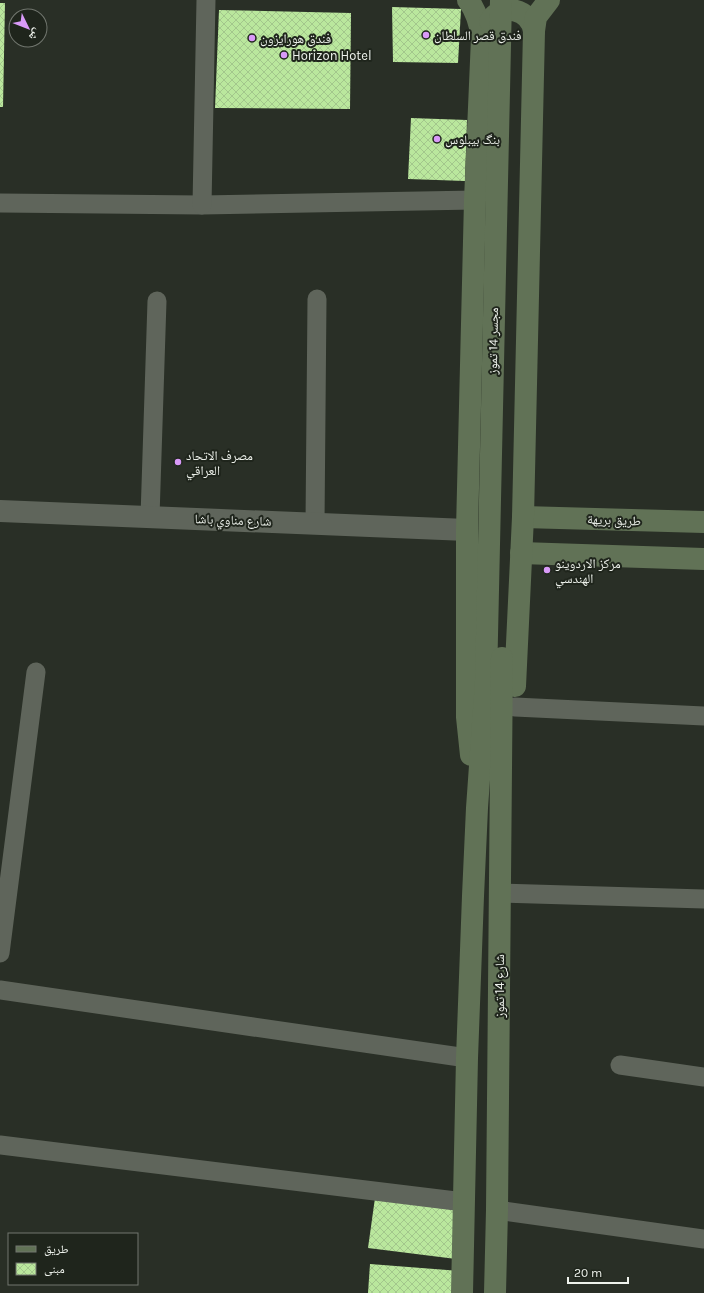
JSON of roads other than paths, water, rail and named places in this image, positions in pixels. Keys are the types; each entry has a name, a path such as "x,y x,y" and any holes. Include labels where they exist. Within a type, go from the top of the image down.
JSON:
{"main road":[{"path":"462,1293 467,1058 477,808 476,778 469,746 467,717 467,530 475,200 482,38 479,20 474,7 468,0"},
{"name":"مجسر 14 تموز","path":"494,680 501,0"},
{"name":"مجسر 14 تموز","path":"494,680 516,0"},
{"path":"500,796 515,708 530,553 532,517 534,31 536,17 549,0"},
{"path":"482,38 486,27 493,17 501,11 509,10 525,15 529,19 534,31"},
{"name":"طريق بريهة","path":"532,517 704,522"},
{"path":"530,553 704,559"},
{"path":"477,808 494,680"},
{"name":"شارع 14 تموز","path":"494,680 500,796 495,1293"}],"street":[{"path":"202,205 206,0"},
{"path":"0,204 202,205 475,200"},
{"path":"315,524 317,298"},
{"path":"150,517 157,301"},
{"name":"شارع مناوي باشا","path":"0,511 467,530"},
{"path":"0,953 36,672"},
{"path":"515,708 704,716"},
{"path":"499,893 704,899"},
{"path":"0,990 467,1058"},
{"path":"620,1066 704,1077"},
{"path":"0,1145 464,1202"},
{"path":"497,1210 704,1239"}],"place":[{"name":"فندق قصر السلطان","path":"426,35"},
{"name":"فندق هورايزون","path":"252,38"},
{"name":"Horizon Hotel","path":"284,55"},
{"name":"بنگ بيبلوس","path":"437,139"},
{"name":"مصرف الاتحاد العراقي","path":"178,462"},
{"name":"مركز الاردوينو الهندسي","path":"547,570"}]}
